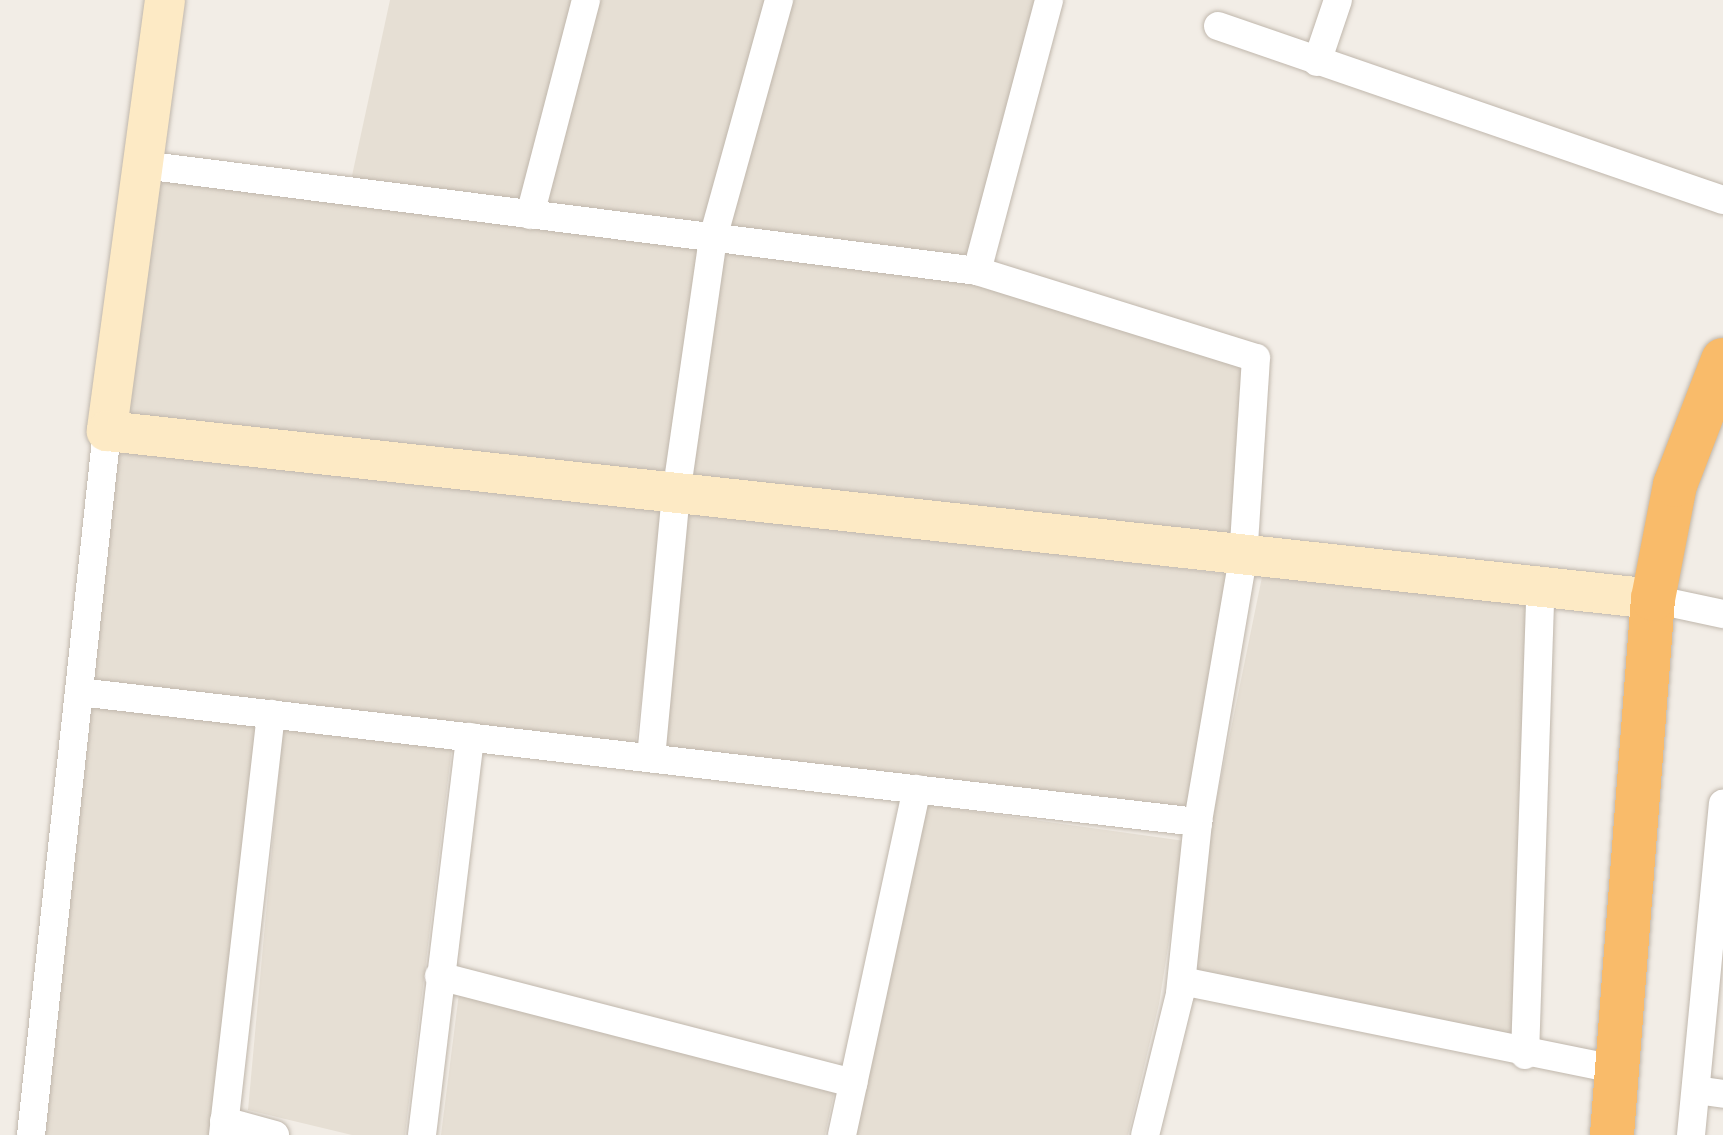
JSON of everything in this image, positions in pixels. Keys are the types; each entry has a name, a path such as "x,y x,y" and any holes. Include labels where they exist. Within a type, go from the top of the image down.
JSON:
{"highway":[{"path":"1612,1135 1653,599 1675,485 1723,360"}],"street":[{"path":"31,1135 107,431 165,0"},
{"path":"530,215 586,0"},
{"path":"651,758 676,495 713,238 779,0"},
{"path":"977,271 1049,0"},
{"path":"1317,62 1338,0"},
{"path":"1218,26 1723,200"},
{"path":"143,165 977,271 1256,358 1243,558 1198,822 1182,981 1145,1135"},
{"path":"107,431 1540,591 1653,599 1723,614"},
{"path":"1525,1055 1540,591"},
{"path":"79,692 1198,822"},
{"path":"271,714 224,1128 275,1135"},
{"path":"422,1135 470,737"},
{"path":"842,1135 917,789"},
{"path":"1691,1135 1710,1092 1723,804"},
{"path":"439,976 853,1083"},
{"path":"1182,981 1525,1055 1619,1070"}],"shaded area":[{"path":"390,0 578,0 525,206 350,185"},
{"path":"596,0 768,0 704,226 541,208"},
{"path":"791,0 1039,0 967,256 727,231"},
{"path":"153,175 700,242 670,486 123,419"},
{"path":"722,249 977,283 1246,366 1232,548 690,487"},
{"path":"116,438 665,505 635,750 86,682"},
{"path":"688,508 1231,575 1201,818 658,751"},
{"path":"1262,577 1531,603 1516,1045 1195,973 1211,827"},
{"path":"88,704 259,722 216,1135 43,1135"},
{"path":"283,728 452,747 405,1135 352,1135 248,1110"},
{"path":"927,805 1185,841 1159,1004 1128,1135 856,1135"},
{"path":"459,993 834,1093 825,1135 441,1135"}]}
